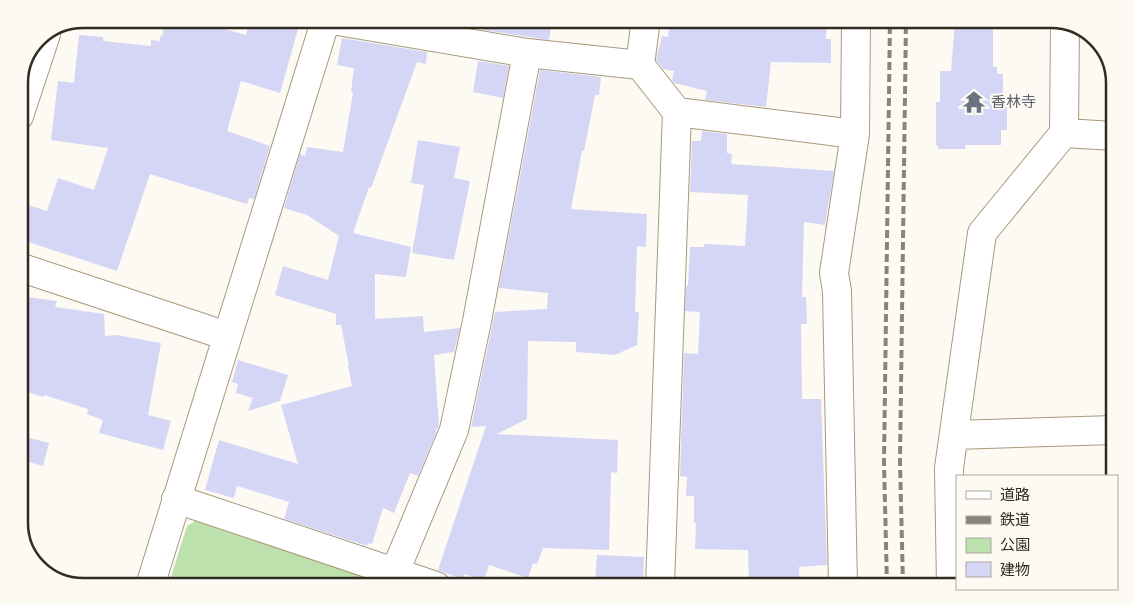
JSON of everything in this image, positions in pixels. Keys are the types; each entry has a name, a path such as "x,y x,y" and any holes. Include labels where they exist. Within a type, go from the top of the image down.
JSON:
{"main road":[{"path":"152,578 323,28"},
{"path":"378,28 527,54 640,65 678,112 660,578"},
{"path":"640,65 645,28"},
{"path":"843,578 838,292 834,272 855,134 856,28"},
{"path":"950,578 950,468 982,233 1064,133 1065,30"},
{"path":"28,89 42,45"},
{"path":"393,578 454,430 527,54"},
{"path":"678,112 855,134"},
{"path":"1064,133 1105,135"},
{"path":"28,270 227,336"},
{"path":"954,435 1106,430"},
{"path":"176,500 387,578"}],"green space":[{"path":"197,520 372,578 171,578 187,526"}],"building":[{"path":"164,28 221,28 246,35 247,28 298,28 280,93 241,81 227,131 270,146 254,199 249,198 247,204 150,174 117,271 28,242 28,205 47,211 58,178 94,190 108,148 51,140 58,81 74,83 79,35 103,37 103,41 151,46 151,40 160,41 160,36 162,37"},
{"path":"483,28 551,28 549,40 483,30"},
{"path":"669,28 827,28 826,39 831,39 831,63 771,62 766,107 705,100 707,91 674,83 672,80 674,71 663,69 656,60 662,36 668,37"},
{"path":"954,28 993,28 993,67 997,67 997,74 1003,74 1003,101 1007,101 1007,130 1001,130 1001,145 965,145 965,149 938,149 938,145 936,146 936,102 940,102 940,71 951,71"},
{"path":"342,38 427,52 426,64 417,62 353,233 411,247 406,277 375,274 375,319 423,316 424,332 460,328 454,352 434,355 439,425 418,476 410,473 394,513 383,508 372,544 368,543 367,546 284,519 289,502 237,486 234,498 205,490 219,440 298,464 281,405 352,386 341,325 336,325 336,314 275,295 283,266 328,280 339,236 307,215 284,208 300,154 305,156 307,147 343,152 353,93 351,92 354,68 337,65"},
{"path":"478,61 509,66 503,98 473,92"},
{"path":"540,70 601,77 599,95 595,95 584,151 582,151 571,209 647,214 646,247 637,246 635,312 639,312 637,345 615,355 576,352 576,342 528,341 527,419 497,434 618,440 617,473 611,472 609,550 543,548 537,564 533,563 528,578 489,565 485,578 464,574 462,578 459,578 438,570 486,426 471,427 495,312 547,309 548,293 499,288"},
{"path":"702,131 727,134 727,153 732,154 731,164 834,171 825,225 804,222 802,297 806,297 807,324 801,324 802,399 821,399 827,565 799,567 800,578 749,578 748,550 695,549 694,496 686,496 687,477 680,476 684,353 698,354 700,312 685,311 690,247 704,247 704,244 745,246 748,195 690,192 692,141 701,141"},
{"path":"418,140 460,147 454,178 470,181 454,260 412,253 424,185 411,183"},
{"path":"28,297 57,301 55,307 104,314 105,336 116,335 161,343 148,415 171,421 163,450 99,433 103,420 87,414 88,409 44,395 43,397 28,392"},
{"path":"238,360 288,375 280,401 248,411 253,398 236,393 238,384 232,382"},
{"path":"28,437 49,443 43,466 28,462"},
{"path":"597,555 644,557 643,578 595,578"}],"railway":[{"path":"887,578 884,462 890,28"},
{"path":"903,578 900,461 906,28"}],"place":[{"name":"香林寺","path":"974,102"}]}
